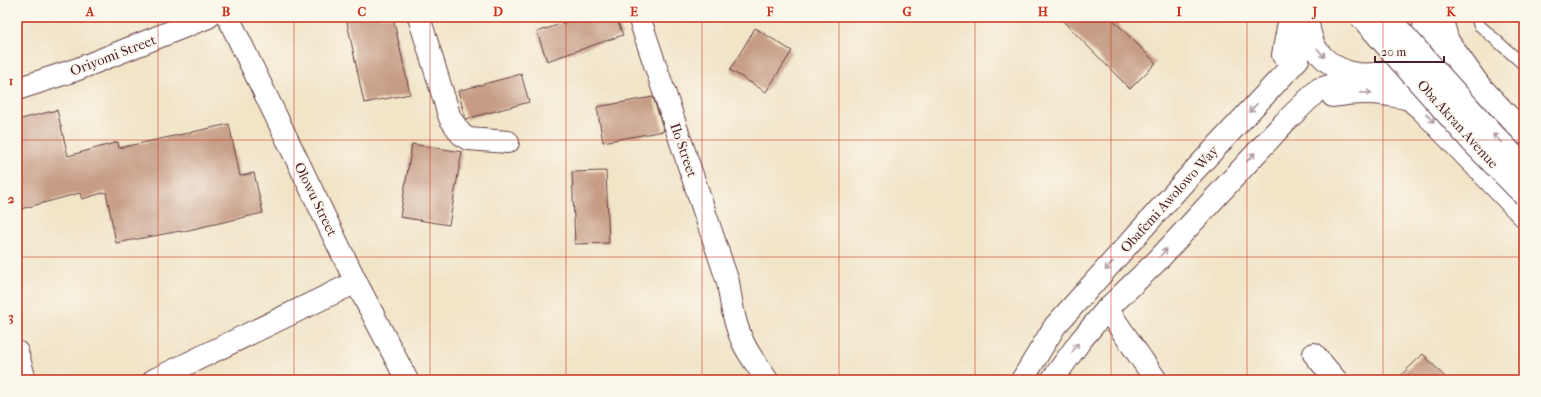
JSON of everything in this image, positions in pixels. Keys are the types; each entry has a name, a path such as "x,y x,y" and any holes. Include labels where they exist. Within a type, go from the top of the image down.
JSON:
{"main road":[{"name":"Oriyomi Street","path":"17,89 78,70 208,17"},
{"name":"Olowu Street","path":"228,17 356,282 407,380"},
{"path":"419,17 450,118 461,134 468,139 508,142"},
{"name":"Ilo Street","path":"639,17 728,282 732,311 742,340 752,359 767,380"},
{"path":"1269,91 1285,50 1290,17"},
{"name":"Obafemi Awolowo Way","path":"1022,380 1055,326 1193,172 1298,59 1307,17"},
{"name":"Obafemi Awolowo Way","path":"1307,17 1310,35 1319,52 1332,65 1349,72 1374,74"},
{"name":"Oba Akran Avenue","path":"1361,17 1472,142 1524,195"},
{"name":"Oba Akran Avenue","path":"1388,17 1491,132 1524,166"},
{"path":"1052,380 1081,340 1107,309 1156,261 1222,188 1301,106 1319,89 1385,72 1401,64 1414,52 1430,18"},
{"path":"1430,18 1429,31 1439,39 1451,55 1524,133"},
{"path":"1374,74 1422,110 1524,216"},
{"path":"1301,106 1317,100 1351,92 1390,94 1409,99"},
{"path":"154,380 356,282"},
{"path":"1107,309 1156,380"},
{"path":"17,352 25,380"},
{"path":"1314,354 1336,380"}],"lane":[{"path":"1477,17 1479,25 1524,65"}],"building":[{"path":"346,17 393,17 410,94 364,103"},
{"path":"581,17 616,17 623,35 547,61 537,32"},
{"path":"1059,17 1110,17 1156,63 1130,89"},
{"path":"755,28 792,51 766,92 730,70"},
{"path":"521,74 529,102 466,119 458,91"},
{"path":"653,97 664,131 603,142 597,107"},
{"path":"57,110 68,156 118,142 119,148 229,124 240,176 254,173 263,213 180,232 116,243 106,192 82,199 80,193 17,210 17,120"},
{"path":"412,144 462,152 449,225 400,217"},
{"path":"606,171 609,243 575,244 572,172"},
{"path":"1423,354 1448,380 1396,380"}]}
